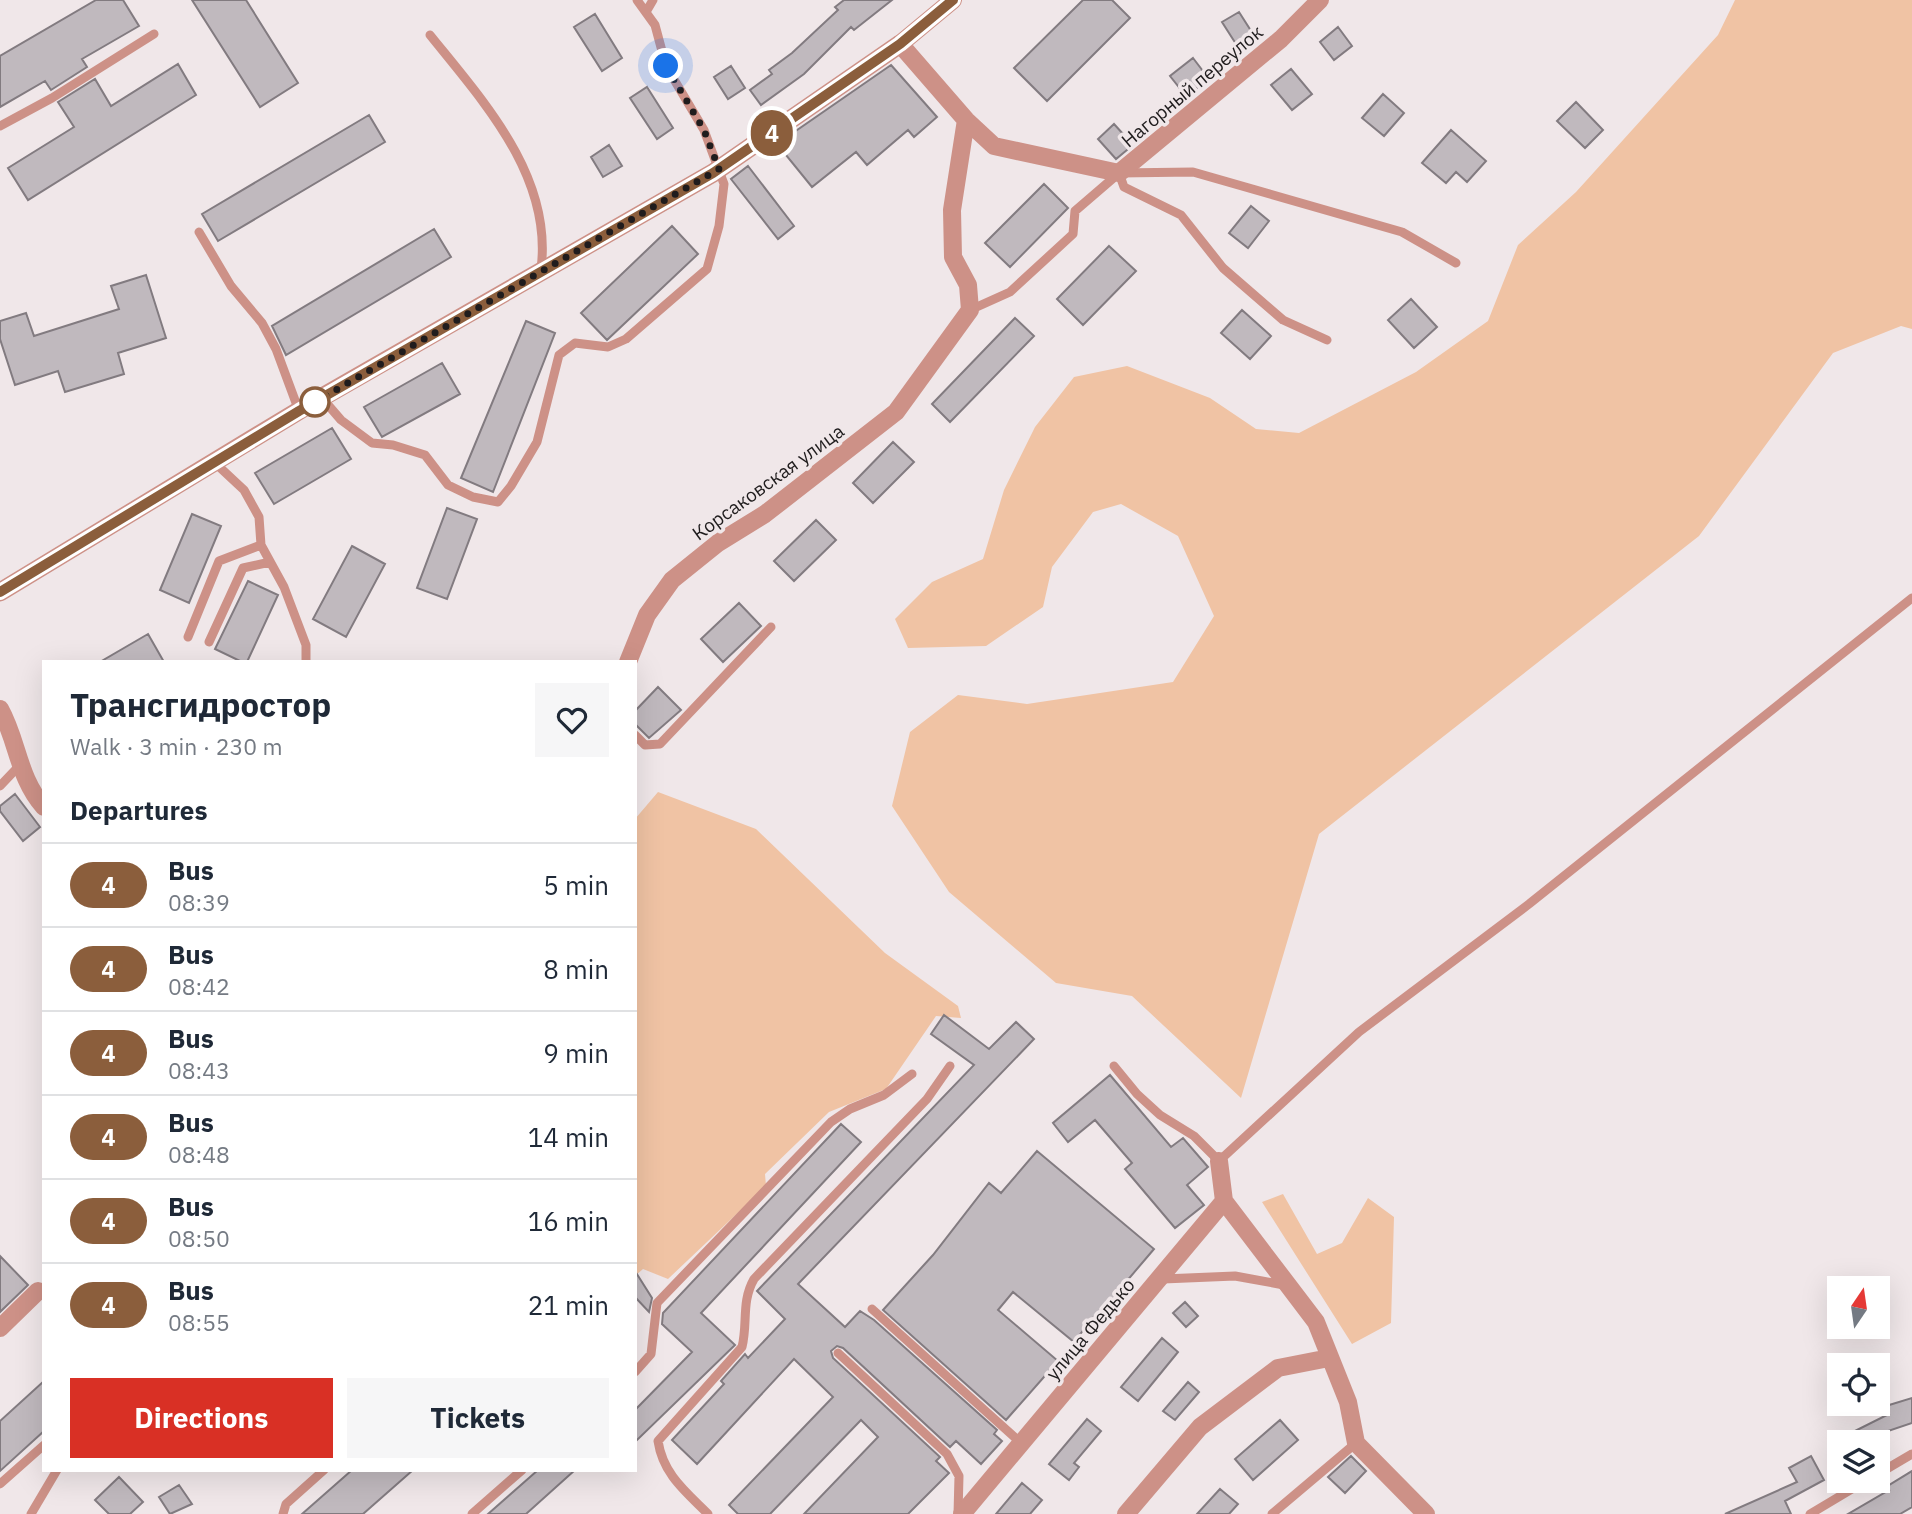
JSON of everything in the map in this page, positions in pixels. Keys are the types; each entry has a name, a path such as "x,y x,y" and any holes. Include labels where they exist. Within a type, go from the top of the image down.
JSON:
{"street":[{"path":"0,592 299,411 719,169 900,44 953,0"},
{"name":"Нагорный переулок","path":"1119,173 1281,39 1320,0"},
{"path":"900,44 966,120 994,146 1119,173"},
{"path":"966,120 953,222 953,257 968,285 970,310"},
{"name":"Корсаковская улица","path":"629,660 647,615 672,580 718,543 765,514 896,412 970,310"},
{"path":"0,709 19,766 33,795 42,805"},
{"path":"1219,1161 1224,1201 1316,1322 1348,1402 1356,1443 1426,1514"},
{"name":"улица Федько","path":"960,1514 1224,1201"},
{"path":"0,1328 38,1291"},
{"path":"1126,1514 1200,1427 1278,1368 1329,1358"}],"lane":[{"path":"322,398 341,420 372,443 393,445 425,455 448,485 473,497 498,502 512,486 537,442 559,355 575,343 608,347 626,339 707,269 719,226 724,184 699,120 666,66 655,25 637,0"},
{"path":"646,12 653,0"},
{"path":"0,127 154,34"},
{"path":"430,35 522,161 542,230 540,272"},
{"path":"970,310 1010,292 1073,234 1075,211 1119,173 1193,172 1402,232 1456,263"},
{"path":"1119,173 1124,187 1181,215 1223,268 1283,320 1327,340"},
{"path":"199,232 231,286 266,332 299,411"},
{"path":"214,463 244,490 259,517 261,545 284,587 306,645 306,660"},
{"path":"188,637 219,561 261,545"},
{"path":"209,642 243,568 270,562"},
{"path":"1114,1066 1137,1094 1160,1115 1194,1136 1219,1161 1359,1032 1529,904 1912,598"},
{"path":"637,736 645,745 660,744 771,627"},
{"path":"0,786 19,766"},
{"path":"708,1514 670,1477 661,1460 658,1441 742,1347 746,1333 746,1293 754,1279 927,1099 950,1066"},
{"path":"637,1370 651,1354 657,1303 831,1122 850,1109 884,1095 912,1074"},
{"path":"1157,1280 1174,1277 1235,1276 1288,1286"},
{"path":"872,1309 1021,1443"},
{"path":"838,1353 947,1454 960,1476 960,1514"},
{"path":"1272,1514 1356,1443"},
{"path":"0,1484 42,1447"},
{"path":"1890,1467 1912,1454"},
{"path":"31,1514 56,1472"},
{"path":"283,1514 286,1504 322,1472"},
{"path":"472,1514 520,1472"},
{"path":"1810,1514 1845,1493"}],"shaded area":[{"path":"1735,0 1912,0 1912,329 1901,326 1833,353 1699,536 1319,834 1241,1098 1132,996 1056,983 949,892 892,806 910,732 958,695 1027,704 1173,682 1214,616 1178,536 1121,504 1093,512 1052,567 1043,607 986,646 908,648 895,619 932,582 983,559 1004,490 1035,427 1074,377 1127,366 1210,398 1256,429 1299,433 1416,372 1488,321 1518,245 1576,192 1718,35"},
{"path":"658,792 756,829 885,953 958,1006 961,1018 936,1016 886,1089 829,1112 765,1174 766,1186 668,1279 643,1269 637,1274 637,817"},
{"path":"1283,1194 1317,1254 1342,1243 1368,1198 1394,1217 1391,1323 1352,1344 1262,1202"}],"building":[{"path":"96,0 123,0 139,26 82,59 87,67 51,90 45,81 0,107 0,56"},
{"path":"192,0 246,0 298,83 260,107"},
{"path":"844,0 892,0 854,30 851,27 804,74 761,105 750,90 772,74 769,70 792,53 838,10 835,7"},
{"path":"1083,0 1112,0 1130,18 1047,101 1014,68"},
{"path":"1239,12 1253,34 1236,44 1222,22"},
{"path":"595,14 622,58 602,71 574,27"},
{"path":"1338,27 1352,46 1334,60 1320,42"},
{"path":"1193,58 1209,79 1186,96 1170,76"},
{"path":"178,64 196,95 28,200 8,168 74,127 58,102 95,79 111,106"},
{"path":"891,65 937,117 914,137 908,130 867,165 856,152 812,187 777,144"},
{"path":"731,66 745,88 728,99 714,77"},
{"path":"1291,69 1312,94 1292,110 1271,85"},
{"path":"647,87 673,128 657,139 630,98"},
{"path":"1383,94 1404,113 1384,136 1362,118"},
{"path":"1576,102 1603,130 1585,148 1557,121"},
{"path":"369,115 385,142 218,241 202,214"},
{"path":"1114,124 1133,145 1116,159 1098,139"},
{"path":"1451,130 1486,161 1467,182 1456,172 1446,183 1422,163"},
{"path":"609,145 622,166 603,177 591,157"},
{"path":"748,166 794,226 778,239 731,179"},
{"path":"1044,184 1068,208 1010,267 985,243"},
{"path":"1251,206 1269,221 1248,248 1229,233"},
{"path":"672,226 698,254 607,340 581,313"},
{"path":"434,229 451,257 286,355 272,326"},
{"path":"1109,246 1136,271 1083,325 1057,299"},
{"path":"146,275 166,338 118,353 124,374 65,392 58,371 15,385 0,339 0,321 26,313 34,336 119,309 111,286"},
{"path":"1411,299 1437,327 1414,348 1388,320"},
{"path":"1242,310 1271,336 1250,359 1221,333"},
{"path":"1015,318 1034,336 950,422 932,404"},
{"path":"526,321 555,333 493,492 461,478"},
{"path":"442,363 460,394 382,437 364,407"},
{"path":"332,428 351,459 274,504 255,473"},
{"path":"893,442 914,462 873,503 853,483"},
{"path":"447,508 477,519 447,599 417,588"},
{"path":"192,514 221,526 189,603 160,590"},
{"path":"816,520 836,540 794,581 774,561"},
{"path":"352,546 385,564 346,637 313,619"},
{"path":"248,581 278,595 248,660 238,660 215,649"},
{"path":"739,603 761,626 723,662 701,639"},
{"path":"148,634 163,660 103,660"},
{"path":"658,687 681,710 649,738 637,726 637,709"},
{"path":"15,794 40,827 23,841 0,811 0,806"},
{"path":"944,1015 989,1049 1016,1022 1034,1039 798,1284 845,1327 860,1311 874,1320 997,1430 994,1434 1002,1441 981,1464 956,1441 950,1447 843,1348 837,1346 831,1351 833,1358 940,1457 936,1461 949,1473 908,1514 804,1514 878,1437 861,1420 770,1514 738,1514 729,1505 833,1397 794,1359 697,1464 672,1440 724,1384 721,1381 745,1354 748,1358 785,1319 757,1291 974,1065 931,1034"},
{"path":"1110,1075 1171,1147 1183,1138 1208,1167 1187,1185 1204,1205 1175,1228 1125,1169 1132,1163 1095,1120 1068,1142 1053,1123"},
{"path":"841,1124 861,1142 701,1313 735,1345 637,1440 637,1408 692,1352 662,1324 663,1313"},
{"path":"1037,1151 1154,1249 1120,1289 1125,1292 1103,1319 1096,1314 1074,1342 1013,1292 998,1310 1058,1361 1006,1420 883,1310 933,1255 989,1183 1001,1193"},
{"path":"0,1256 28,1285 0,1312"},
{"path":"637,1274 652,1298 649,1312 637,1299"},
{"path":"1185,1302 1198,1316 1186,1327 1173,1313"},
{"path":"1162,1338 1178,1352 1138,1401 1121,1387"},
{"path":"1188,1382 1199,1392 1175,1420 1163,1411"},
{"path":"42,1383 42,1433 0,1471 0,1421"},
{"path":"1912,1398 1912,1423 1890,1430 1857,1430 1890,1416 1890,1405"},
{"path":"1087,1419 1101,1431 1074,1463 1079,1467 1069,1480 1049,1464"},
{"path":"1280,1420 1298,1440 1253,1480 1235,1459"},
{"path":"1351,1456 1366,1471 1345,1493 1328,1477"},
{"path":"1811,1456 1824,1480 1785,1501 1791,1514 1725,1514 1797,1482 1789,1468"},
{"path":"1912,1471 1912,1507 1900,1514 1848,1514 1884,1493 1890,1493 1890,1485"},
{"path":"350,1472 411,1472 363,1514 302,1514"},
{"path":"536,1472 573,1472 526,1514 488,1514"},
{"path":"119,1477 143,1502 130,1514 109,1514 95,1500"},
{"path":"1022,1483 1042,1500 1030,1514 996,1514"},
{"path":"179,1485 192,1504 170,1514 159,1497"},
{"path":"1220,1489 1238,1504 1229,1514 1197,1514"}],"bus line":[{"name":"4","path":"0,592 299,411 713,173 900,44 953,0"}],"route":[{"path":"315,402 719,169 704,130 666,66"}]}
